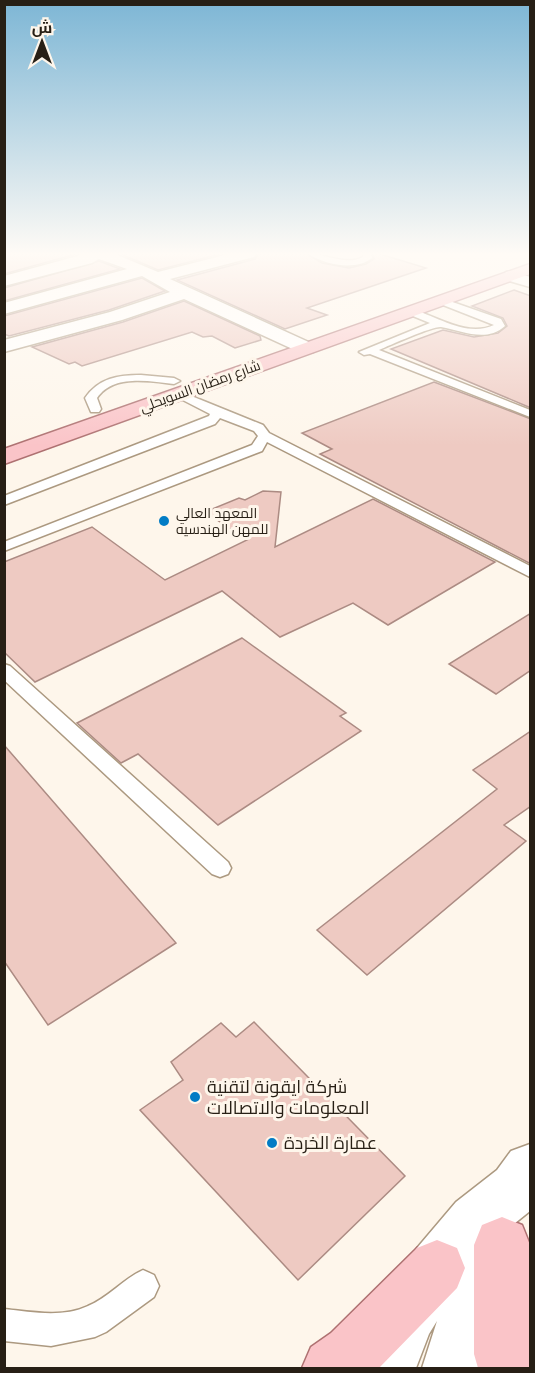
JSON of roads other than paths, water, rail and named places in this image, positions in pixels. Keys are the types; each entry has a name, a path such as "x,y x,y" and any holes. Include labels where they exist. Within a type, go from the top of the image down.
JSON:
{"main road":[{"name":"شارع رمضان السويحلي","path":"4,457 176,388 371,318"},
{"name":"شارع رمضان السويحلي","path":"300,345 391,318"},
{"name":"شارع رمضان السويحلي","path":"4,440 95,409 176,388"},
{"path":"502,1245 504,1354 508,1368"},
{"path":"332,1368 352,1354 437,1268"}],"street":[{"path":"4,346 108,318"},
{"path":"243,318 300,345"},
{"path":"452,1368 457,1344 480,1286 502,1245 523,1179"},
{"path":"386,1368 406,1317 437,1268 475,1221 523,1179"}],"lane":[{"path":"429,318 470,331 484,332 500,326 496,321 488,318"},
{"path":"441,322 364,352 531,414"},
{"path":"176,388 216,412 259,428 264,436 531,572"},
{"path":"4,501 211,421 216,412"},
{"path":"4,547 257,448 264,436"},
{"path":"4,670 220,868"},
{"path":"4,1325 51,1330 95,1321 143,1286"}],"place":[{"name":"المعهد العالي للمهن الهندسيه","path":"164,521"},
{"name":"شركة ايقونة لتقنية المعلومات والاتصالات","path":"195,1097"},
{"name":"عمارة الخردة","path":"272,1143"}]}
